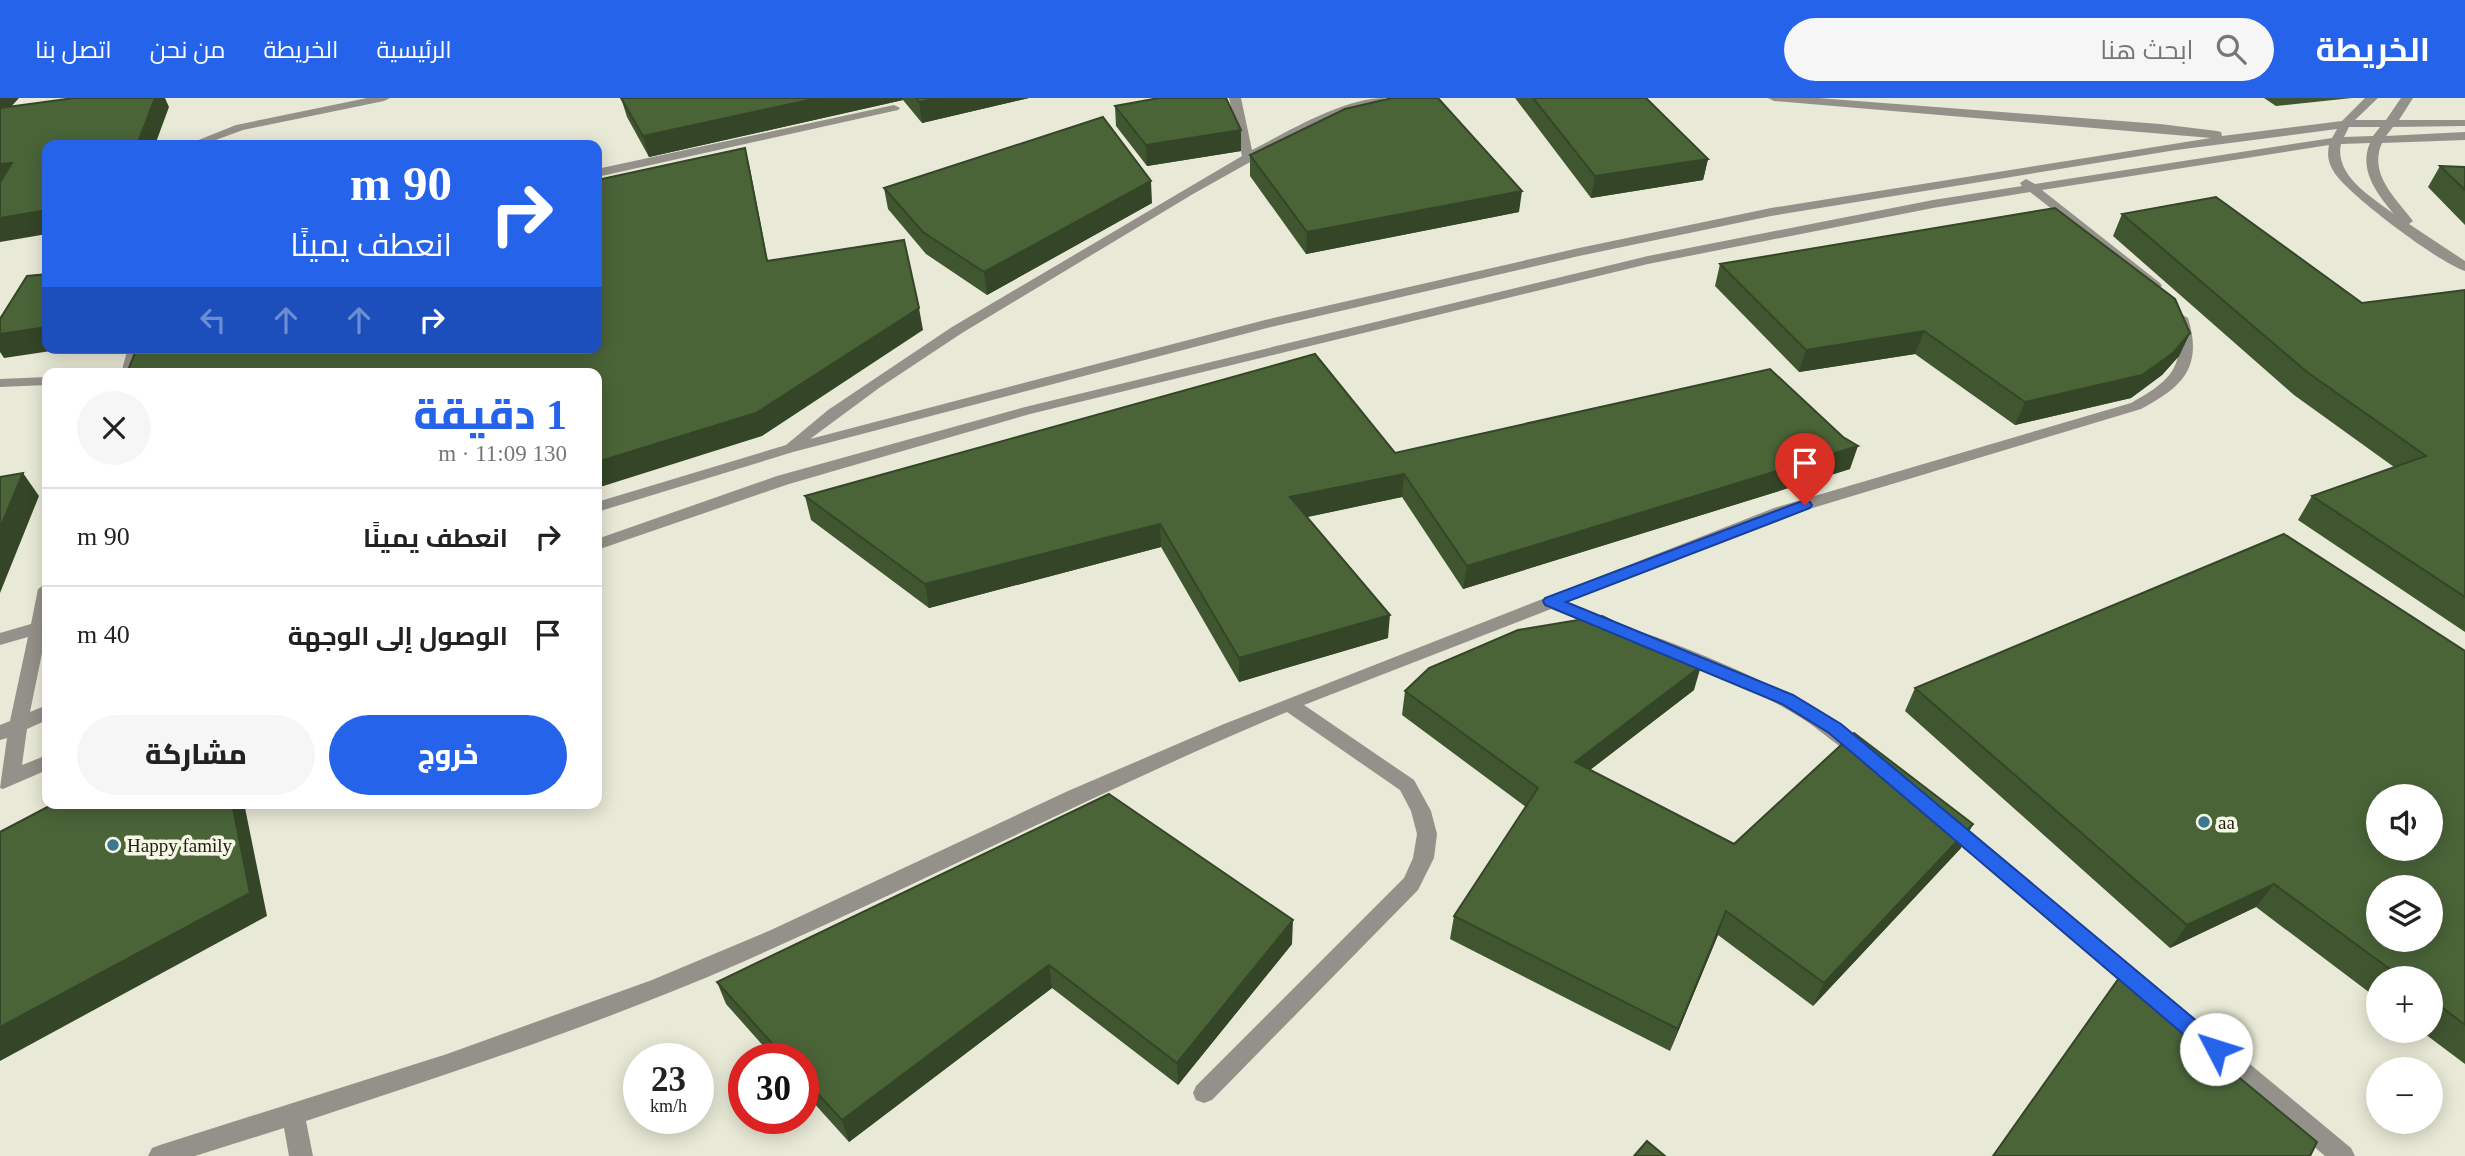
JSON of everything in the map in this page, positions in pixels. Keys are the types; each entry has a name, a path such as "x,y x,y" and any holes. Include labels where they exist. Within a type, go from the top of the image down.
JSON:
{"street":[{"path":"205,140 240,127 384,98"},
{"path":"1235,98 1248,158"},
{"path":"788,449 848,400 1014,294 1248,158 1307,127 1379,98"},
{"path":"1774,98 2160,128 2234,139 2272,149"},
{"path":"2372,98 2345,124 2336,141 2333,156 2336,166 2344,178 2380,209 2465,267"},
{"path":"2407,98 2378,139 2371,160 2377,181 2418,234"},
{"path":"602,172 894,107"},
{"path":"602,505 788,449 1265,324 1579,252 1771,212 2345,124 2465,122"},
{"path":"602,543 783,480 1025,411 1648,260 1868,215 2272,149 2336,141 2465,136"},
{"path":"160,1156 490,1051 660,986 730,958 1128,773 1432,646 1780,512 2136,406 2162,393 2185,365 2189,350 2185,329 2168,299 2137,270 2012,173"},
{"path":"0,383 42,381"},
{"path":"1551,601 1787,699 1835,729 1877,764"},
{"path":"5,781 42,608"},
{"path":"0,639 37,628"},
{"path":"1204,1093 1411,884 1421,868 1427,849 1427,827 1418,801 1407,785 1290,705"},
{"path":"0,733 42,714"},
{"path":"5,781 42,764"},
{"path":"1930,809 2343,1156"},
{"path":"293,1114 301,1156"}],"building":[{"path":"74,98 155,98 139,140 42,140 42,211 0,218 0,182 12,163 0,164 0,108"},
{"path":"621,98 818,98 643,136"},
{"path":"916,98 938,98 919,102"},
{"path":"1159,98 1226,98 1241,130 1146,145 1115,106"},
{"path":"1392,98 1438,98 1522,191 1307,232 1250,155 1345,109"},
{"path":"1533,98 1646,98 1708,159 1595,176"},
{"path":"1103,117 1151,181 984,272 923,232 884,188"},
{"path":"745,148 767,261 904,240 919,308 756,413 602,460 602,368 129,368 135,354 602,354 602,179"},
{"path":"2440,166 2465,167 2465,190"},
{"path":"2216,197 2362,303 2465,290 2465,597 2312,496 2426,456 2307,372 2122,214"},
{"path":"2055,208 2175,299 2190,333 2173,353 2142,375 2025,402 1924,331 1806,350 1720,264"},
{"path":"42,274 42,328 0,334 0,319 27,276"},
{"path":"1315,354 1395,453 1770,369 1843,437 1858,446 1467,566 1404,474 1290,497 1390,615 1239,658 1160,524 925,584 805,496"},
{"path":"23,473 0,528 0,477"},
{"name":"aa","path":"2284,534 2465,651 2465,1025 2443,1008 2443,966 2386,966 2367,952 2443,952 2443,875 2366,875 2366,952 2274,884 2187,925 1915,688"},
{"path":"1602,616 1701,666 1575,762 1734,844 1854,733 1973,824 1824,983 1726,911 1678,1029 1454,916 1538,788 1405,691 1429,668 1518,630"},
{"path":"1109,794 1293,920 1177,1063 1049,965 842,1120 819,1095 819,1043 772,1043 717,982"},
{"path":"44,809 233,809 250,893 0,1027 0,832"},
{"path":"2119,978 2317,1142 2310,1156 1993,1156"},
{"path":"1647,1141 1665,1156 1634,1156"}],"place":[{"name":"aa","path":"2204,822"},
{"name":"Happy family","path":"113,845"}],"route":[{"path":"1805,505 1780,512 1551,601 1787,699 1835,729 2216,1049"}]}
